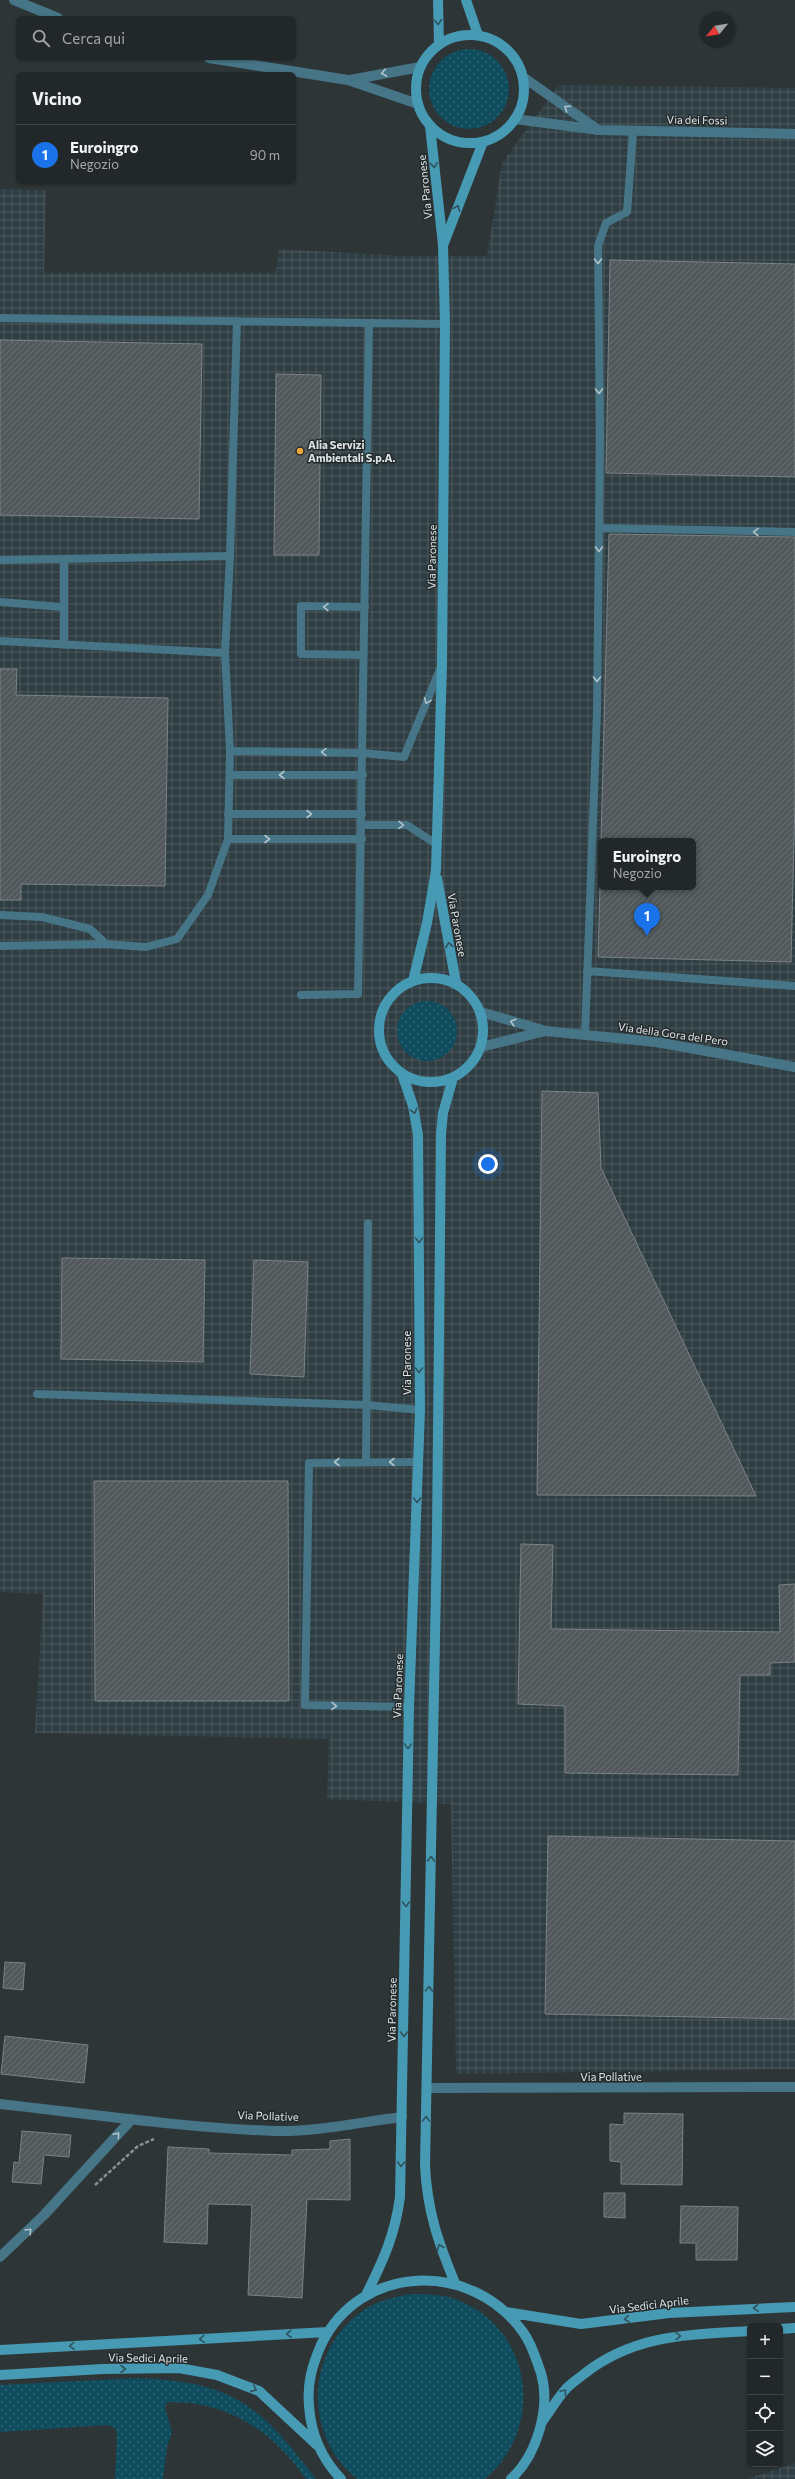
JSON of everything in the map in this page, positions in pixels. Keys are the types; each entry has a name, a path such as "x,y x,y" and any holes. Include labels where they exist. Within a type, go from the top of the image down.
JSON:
{"main road":[{"path":"438,0 439,44"},
{"path":"466,0 478,35"},
{"path":"464,35 478,35 494,40 507,49 517,62 523,77 524,92 522,106 516,119 496,137 483,142 468,143 454,141 441,135 430,126 418,104 416,91 420,67 428,54 439,44 464,35"},
{"name":"Via Paronese","path":"413,981 427,923 436,870 442,665 445,324 443,245 430,126"},
{"name":"Via Paronese","path":"443,245 483,142"},
{"name":"Via Paronese","path":"436,870 456,983"},
{"name":"Via Paronese","path":"427,978 442,978 456,983 475,1000 481,1012 484,1029 481,1047 475,1060 465,1070 453,1078 436,1083 418,1081 402,1074 390,1062 382,1048 379,1032 381,1016 387,1001 398,989 413,981 427,978"},
{"name":"Via Paronese","path":"366,2295 390,2247 397,2222 400,2197 409,1707 420,1410 418,1135 414,1112 402,1074"},
{"path":"453,1078 443,1113 441,1134 437,1541 426,2088 426,2190 437,2239 456,2284"},
{"name":"Via Sedici Aprile","path":"318,2447 310,2420 308,2390 312,2366 328,2332 351,2306 366,2295 385,2287 420,2280 456,2284 477,2292 506,2312 523,2332 534,2352 542,2378 544,2400 541,2424"},
{"name":"Via Sedici Aprile","path":"506,2312 581,2324 669,2313 795,2306"},
{"path":"783,2329 795,2328"},
{"name":"Via Sedici Aprile","path":"510,2479 528,2457 541,2424 566,2389 596,2366 622,2351 645,2342 670,2337 747,2331"},
{"name":"Via Sedici Aprile","path":"0,2350 328,2332"},
{"name":"Via Sedici Aprile","path":"0,2375 102,2369 179,2368 218,2375 259,2391 318,2447 341,2479"}],"street":[{"path":"14,0 53,16"},
{"path":"222,60 348,80 418,104"},
{"path":"348,80 420,67"},
{"path":"523,77 599,130"},
{"name":"Via dei Fossi","path":"516,119 599,130 795,134"},
{"name":"Via della Gora del Pero","path":"481,1012 546,1031 656,1042 795,1067"},
{"name":"Via della Gora del Pero","path":"481,1047 546,1031"},
{"name":"Via Pollative","path":"426,2088 795,2087"},
{"name":"Via Pollative","path":"0,2104 132,2119 275,2131 296,2130 402,2117"},
{"path":"0,2257 49,2210 132,2119"}],"lane":[{"path":"585,1035 597,712 599,528 598,246 606,224 627,212 633,131"},
{"path":"0,318 329,321 368,324 445,324"},
{"path":"0,946 106,944 146,947 177,939 208,894 228,838 230,751 225,653 230,556 237,321"},
{"path":"301,995 358,994 363,775 368,324"},
{"path":"599,528 795,532"},
{"path":"0,560 230,556"},
{"path":"64,560 62,607 64,645"},
{"path":"0,602 62,607"},
{"path":"364,655 301,654 301,606 365,607"},
{"path":"0,641 24,640 64,645 225,653"},
{"path":"230,751 363,753 404,757 442,665"},
{"path":"230,775 363,775"},
{"path":"228,814 362,814"},
{"path":"362,825 407,825 436,844"},
{"path":"228,838 362,839"},
{"path":"0,915 42,917 90,929 106,944"},
{"path":"587,970 795,986"},
{"path":"366,1462 368,1223"},
{"path":"37,1394 367,1405 420,1410"},
{"path":"409,1707 305,1705 308,1463 419,1462"}],"shaded area":[{"path":"469,49 484,52 497,61 506,74 509,89 506,104 497,117 484,126 469,129 454,126 441,117 432,104 429,89 432,74 441,61 454,52"},
{"path":"559,85 795,88 795,2069 456,2074 451,1804 327,1799 329,1739 35,1733 43,1594 0,1592 0,189 46,190 44,273 276,273 279,249 403,256 487,256 502,163"},
{"path":"421,1001 433,1001 449,1009 455,1019 457,1031 455,1043 449,1053 433,1061 421,1061 405,1053 397,1037 397,1025 405,1009"},
{"path":"410,2294 449,2297 481,2313 501,2332 515,2355 522,2380 523,2407 517,2433 504,2458 485,2479 357,2479 339,2461 327,2439 320,2416 318,2391 322,2367 332,2345 347,2324 367,2308 382,2301"},
{"path":"138,2378 171,2380 198,2385 222,2392 242,2402 278,2433 316,2479 306,2479 278,2446 263,2433 246,2422 229,2413 210,2407 189,2403 167,2402 165,2408 172,2432 167,2447 163,2479 115,2479 117,2435 115,2428 108,2425 0,2432 0,2385"},
{"path":"795,2463 795,2479 748,2479"}],"building":[{"path":"610,260 795,264 795,477 606,473"},
{"path":"0,340 202,344 199,519 0,515"},
{"path":"276,374 321,375 319,555 274,555"},
{"path":"609,534 795,537 795,799 791,962 598,957 600,890 696,890 696,838 601,838"},
{"path":"0,669 17,669 16,695 168,698 165,886 21,884 21,900 0,900"},
{"path":"542,1091 598,1093 601,1168 756,1496 537,1495"},
{"path":"62,1258 205,1260 203,1362 61,1359"},
{"path":"254,1260 308,1262 304,1377 250,1374"},
{"path":"94,1481 288,1481 289,1701 95,1701"},
{"path":"521,1544 553,1545 551,1629 780,1632 779,1585 795,1584 795,1662 770,1663 770,1675 740,1675 738,1775 565,1773 565,1706 518,1704"},
{"path":"548,1836 795,1841 795,2019 545,2014"},
{"path":"5,1962 25,1963 23,1990 3,1988"},
{"path":"5,2036 88,2045 84,2083 1,2074"},
{"path":"624,2113 683,2114 682,2185 621,2184 621,2162 610,2161 610,2124 624,2125"},
{"path":"22,2131 71,2135 69,2157 44,2155 41,2184 12,2182 14,2162 19,2163"},
{"path":"350,2139 350,2200 307,2199 302,2298 248,2295 252,2205 208,2204 207,2244 164,2242 168,2147 209,2149 209,2153 292,2155 292,2150 330,2149 330,2141"},
{"path":"604,2193 625,2193 625,2218 604,2217"},
{"path":"681,2206 738,2207 737,2260 696,2260 696,2243 680,2243"}],"place":[{"name":"Alia Servizi Ambientali S.p.A.","path":"300,451"},
{"name":"Euroingro","path":"647,936"}]}
